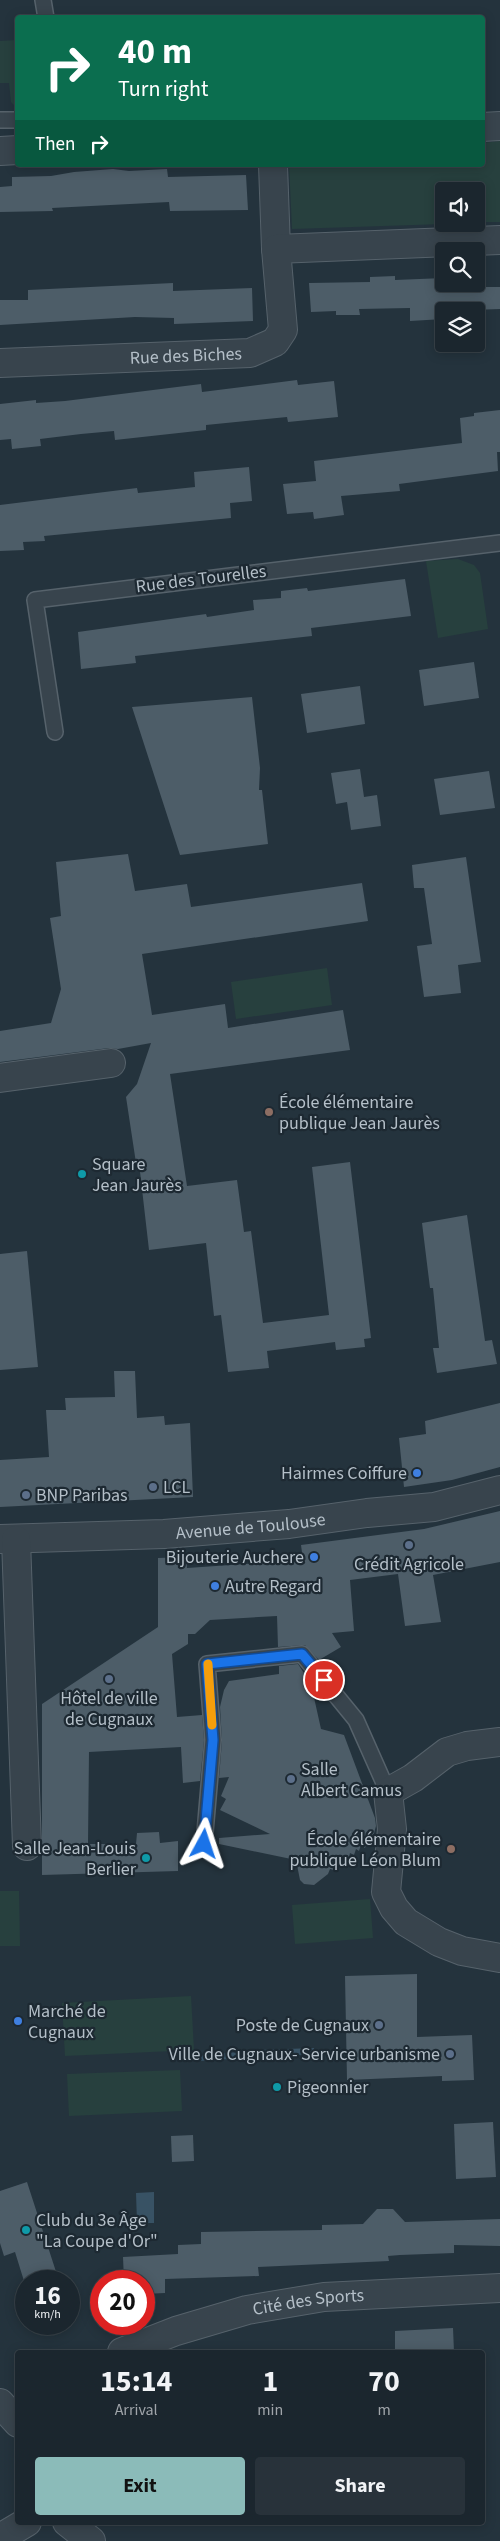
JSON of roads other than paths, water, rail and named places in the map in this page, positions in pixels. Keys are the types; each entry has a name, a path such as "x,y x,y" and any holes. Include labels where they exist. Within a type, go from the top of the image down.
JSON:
{"street":[{"path":"485,126 500,126"},
{"path":"0,151 15,150"},
{"name":"Rue des Biches","path":"0,363 250,354 275,342 283,330 276,249 273,167"},
{"path":"276,249 500,240"},
{"path":"0,1078 111,1063"},
{"name":"Avenue de Toulouse","path":"8,1540 108,1534 164,1534 289,1524 434,1507 500,1490"},
{"path":"8,1540 22,1687 27,1846"},
{"path":"500,1742 467,1746 447,1752 413,1778 388,1792 392,1829 386,1892 394,1908 406,1922 420,1931 462,1951 500,1958"},
{"name":"Cité des Sports","path":"127,2350 176,2331 248,2310 305,2300 354,2295 500,2288"},
{"path":"0,2402 15,2420"},
{"path":"0,2538 22,2525"},
{"path":"71,2525 90,2541"}],"lane":[{"path":"43,0 46,15"},
{"path":"0,120 15,120"},
{"name":"Rue des Tourelles","path":"55,732 35,600 500,543"},
{"path":"204,1844 213,1740 207,1664 302,1654 356,1720 388,1792"}],"water":[{"path":"314,2048 314,2054 198,2061 197,2056 258,2050"},
{"path":"154,2192 154,2223 137,2223 136,2193"}],"place":[{"name":"École élémentaire publique Jean Jaurès","path":"269,1112"},
{"name":"Square Jean Jaurès","path":"82,1174"},
{"name":"Hairmes Coiffure","path":"417,1473"},
{"name":"LCL","path":"153,1487"},
{"name":"BNP Paribas","path":"26,1495"},
{"name":"Crédit Agricole","path":"409,1545"},
{"name":"Bijouterie Auchere","path":"314,1557"},
{"name":"Autre Regard","path":"215,1586"},
{"name":"Hôtel de ville de Cugnaux","path":"109,1679"},
{"name":"Salle Albert Camus","path":"291,1779"},
{"name":"École élémentaire publique Léon Blum","path":"451,1849"},
{"name":"Salle Jean-Louis Berlier","path":"146,1858"},
{"name":"Marché de Cugnaux","path":"18,2021"},
{"name":"Poste de Cugnaux","path":"379,2025"},
{"name":"Ville de Cugnaux- Service urbanisme","path":"450,2054"},
{"name":"Pigeonnier","path":"277,2087"},
{"name":"Club du 3e Âge \"La Coupe d'Or\"","path":"26,2230"}]}
